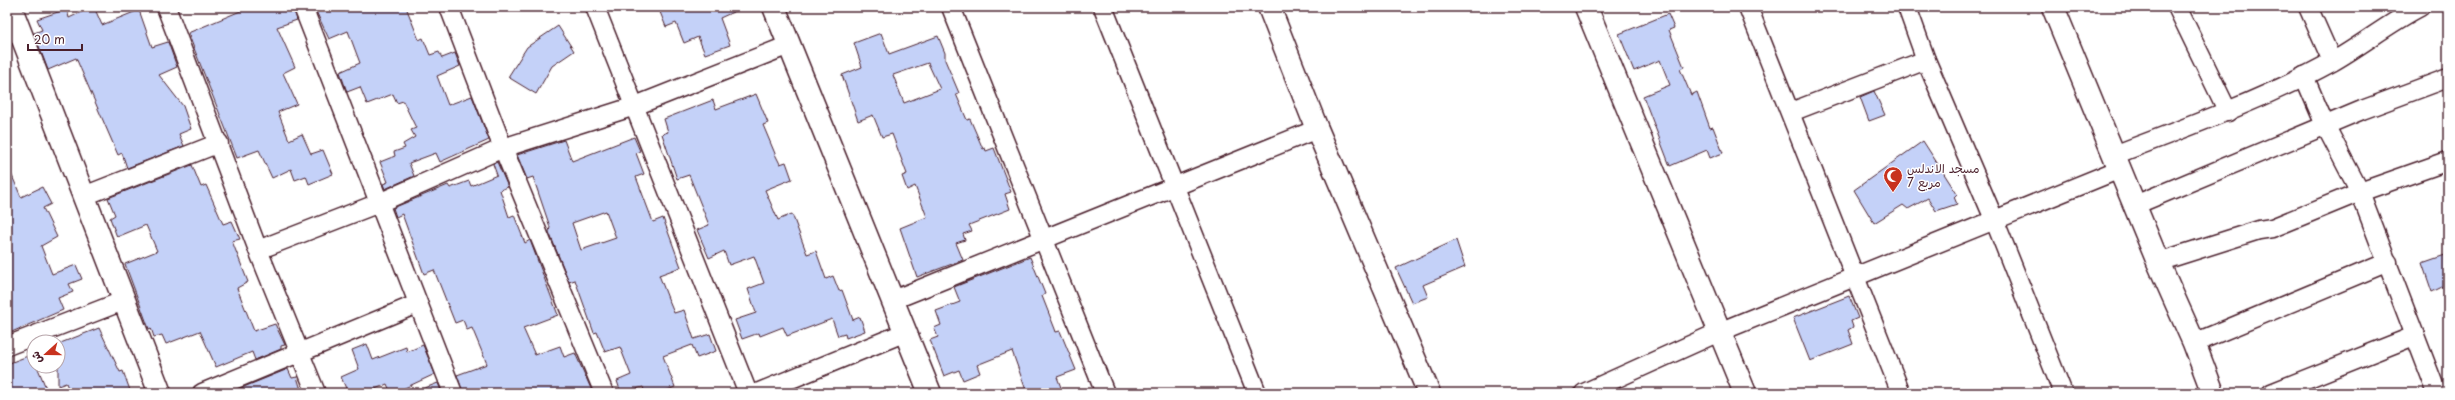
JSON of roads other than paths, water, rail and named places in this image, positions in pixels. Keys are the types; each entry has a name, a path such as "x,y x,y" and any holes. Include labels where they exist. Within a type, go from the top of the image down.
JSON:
{"street":[{"path":"166,7 219,143 258,250 316,393"},
{"path":"303,7 417,304 453,393"},
{"path":"450,7 503,148 604,393"},
{"path":"595,7 748,393"},
{"path":"774,7 930,393"},
{"path":"951,7 1045,238 1105,393"},
{"path":"1103,7 1257,393"},
{"path":"1269,7 1317,130 1429,393"},
{"path":"1586,7 1745,393"},
{"path":"1748,7 1791,112 1853,276 1901,393"},
{"path":"1907,7 1926,60 1994,219 2063,393"},
{"path":"2053,7 2158,262 2194,343 2212,393"},
{"path":"2177,7 2228,112"},
{"path":"2308,7 2332,61"},
{"path":"1586,393 1719,332 1994,219 2228,112 2332,61 2420,7"},
{"path":"14,10 123,300 160,393"},
{"path":"258,250 379,203 503,148 635,106 789,45"},
{"path":"1791,112 1926,60"},
{"path":"2304,76 2325,125 2360,192 2388,262 2414,336 2438,393"},
{"path":"2135,205 2325,125 2448,78"},
{"path":"893,300 1317,130"},
{"path":"84,196 219,143"},
{"path":"2158,262 2259,230 2272,228 2360,192 2448,161"},
{"path":"2194,343 2388,262"},
{"path":"7,346 123,300"},
{"path":"202,393 417,304"},
{"path":"757,393 906,332"},
{"path":"2271,393 2414,336"}],"place":[{"name":"مسجد الاندلس مربع 7","path":"1893,193"}]}
